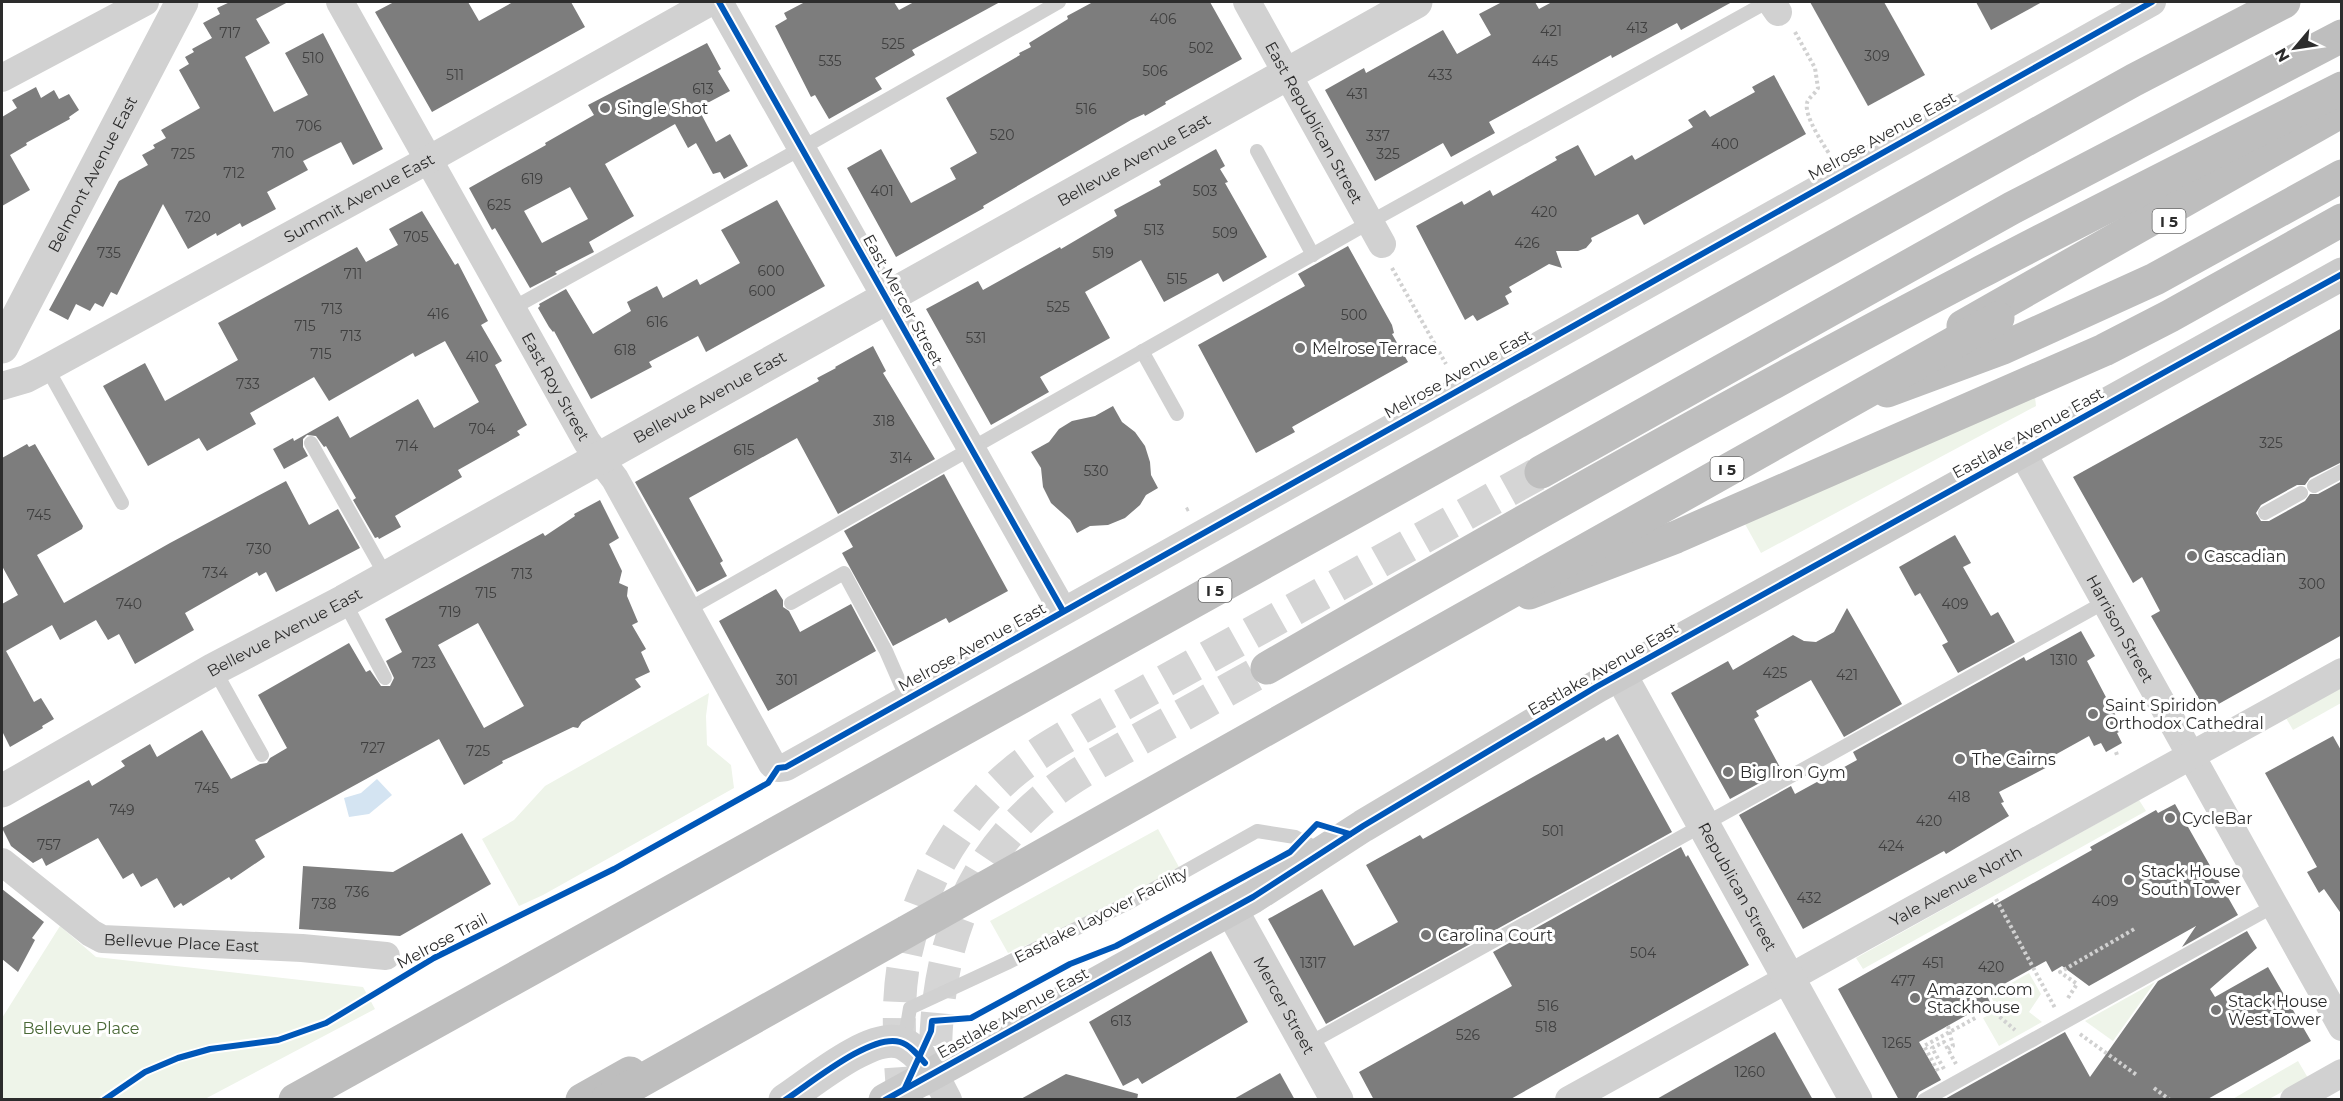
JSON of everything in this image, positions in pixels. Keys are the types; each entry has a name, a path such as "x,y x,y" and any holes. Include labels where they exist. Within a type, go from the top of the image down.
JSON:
{"highway":[{"name":"I 5","path":"295,1100 2113,91 2284,2"},
{"path":"1541,472 2012,208 2342,36"},
{"path":"1267,668 1535,513 1974,275 2342,88"},
{"path":"582,1100 1004,861 1768,436 2342,111"},
{"name":"I 5","path":"607,1100 1457,620 2342,125"},
{"path":"1768,436 2003,348 2156,279 2342,176"},
{"path":"1457,620 1676,537 2035,381 2160,321 2342,220"}],"main road":[{"name":"Eastlake Avenue East","path":"885,1100 941,1085 976,1050 1231,909 1383,814 1620,674 2342,274"}],"street":[{"path":"2,78 145,2"},
{"name":"Belmont Avenue East","path":"2,347 182,2"},
{"name":"Summit Avenue East","path":"2,386 26,379 47,368 428,160 710,2"},
{"name":"East Mercer Street","path":"719,2 1063,611"},
{"name":"East Republican Street","path":"1247,2 1381,244"},
{"name":"Bellevue Avenue East","path":"2,791 214,669 344,601 1416,2"},
{"name":"Melrose Avenue East","path":"778,768 786,767 2152,2"},
{"name":"East Roy Street","path":"348,4 428,160 511,309 587,442 615,479 772,764 778,768"},
{"name":"Harrison Street","path":"2022,452 2342,1027"},
{"name":"Yale Avenue North","path":"1569,1100 2342,672"},
{"name":"Republican Street","path":"1620,674 1856,1100"},
{"name":"Bellevue Place East","path":"2,862 91,933 102,939 302,948 387,956"},
{"name":"Mercer Street","path":"1231,909 1337,1100"},
{"path":"785,1100 875,1043 899,1042 913,1050 941,1085"},
{"path":"2294,1100 2342,1073"}],"lane":[{"path":"511,309 1059,2"},
{"path":"687,610 1313,255 1381,244 1778,12"},
{"path":"1257,152 1313,255"},
{"path":"1142,351 1177,414"},
{"path":"47,368 122,503"},
{"path":"311,443 386,576"},
{"path":"2313,486 2342,471"},
{"path":"2265,513 2301,493"},
{"path":"791,603 844,573 886,651 907,699"},
{"path":"344,601 385,678"},
{"path":"1306,1045 2105,602"},
{"path":"214,669 262,755"},
{"name":"Eastlake Layover Facility","path":"899,1042 907,1026 910,1008 1132,901 1257,831 1295,837 1323,853"},
{"path":"1924,1100 2274,906"}],"path":[{"path":"1778,12 1815,68 1819,82 1816,93 1807,101 1810,121 1832,160"},
{"path":"1381,244 1446,364"},
{"path":"1996,899 2058,1014"},
{"path":"2072,992 2077,984 2060,972 2136,928"},
{"path":"1986,1005 2029,1042"},
{"path":"1964,1078 1944,1042 1932,1048 1945,1071 1940,1074 1924,1046 1977,1017"},
{"path":"1948,1026 1953,1046 1948,1049"},
{"path":"2078,1032 2138,1076"},
{"path":"2154,1088 2170,1100"}],"green space":[{"path":"2035,397 2036,406 1761,553 1745,524"},
{"path":"2341,688 2341,703 2293,730 2286,718"},
{"path":"709,693 706,716 707,745 731,765 734,788 543,895 519,906 482,839 514,820 545,786"},
{"path":"2139,800 2146,811 1863,969 1856,958"},
{"path":"1158,829 1185,878 1008,953 990,921"},
{"name":"Bellevue Place","path":"60,926 96,957 363,987 375,1009 203,1100 2,1099 2,1018"},
{"path":"2029,973 2041,994 2029,1012 2042,1022 1999,1046 1983,1018 1998,1010 1990,995"},
{"path":"2155,982 2113,1041 2085,1021"},
{"path":"2298,1061 2308,1078 2269,1099 2231,1100"}],"water":[{"path":"377,779 392,795 369,814 349,817 344,798 361,793"}],"building":[{"path":"230,2 288,2 256,19 270,43 245,57 274,112 308,95 285,53 323,33 383,149 353,165 341,142 303,161 308,170 267,192 276,209 242,227 240,223 217,236 216,233 188,249 163,204 117,295 111,292 103,307 95,303 90,311 76,304 68,320 49,310 119,181 148,165 142,155 155,148 153,145 166,138 161,130 200,108 179,70 189,64 185,57 194,52 192,49 212,38 203,23 220,14 217,8"},
{"path":"394,2 468,2 479,21 513,2 571,2 585,27 432,112 375,12"},
{"path":"805,2 894,2 899,10 914,2 1000,2 912,50 915,55 875,78 882,89 829,119 815,95 811,97 775,26 787,19 784,13"},
{"path":"1093,2 1210,2 1242,59 1165,102 1166,104 1145,116 1144,114 1131,120 983,206 984,208 896,257 847,168 881,149 911,203 956,179 950,168 977,153 946,98 1020,55 1019,53 1031,47 1029,43 1068,19 1067,16"},
{"path":"1502,2 1535,2 1539,9 1552,2 1732,2 1681,30 1677,23 1612,58 1611,55 1489,122 1495,133 1451,157 1443,143 1375,181 1325,90 1364,68 1366,73 1443,30 1457,54 1491,35 1479,14"},
{"path":"1810,2 1884,2 1925,75 1868,106"},
{"path":"1976,2 2042,2 1991,30"},
{"path":"707,43 721,69 718,71 730,91 698,108 716,142 730,134 748,166 724,179 720,172 713,174 696,143 688,148 675,124 605,164 634,216 589,242 594,252 530,288 495,228 492,230 469,188 594,115 588,105","holes":["570,187 588,219 542,243 524,211"]},
{"path":"1774,75 1806,134 1644,225 1638,214 1591,238 1592,241 1586,248 1578,251 1556,251 1562,268 1549,264 1509,287 1512,292 1505,296 1509,304 1477,321 1473,315 1465,320 1416,226 1462,201 1464,205 1490,190 1493,196 1557,160 1555,157 1578,145 1595,176 1632,155 1635,160 1693,127 1688,120 1705,110 1710,117 1755,92 1752,87"},
{"path":"36,87 41,98 54,90 59,99 69,94 79,110 69,117 70,119 26,143 27,145 10,155 30,190 2,206 2,117 17,108 12,100"},
{"path":"1216,149 1225,166 1220,169 1228,182 1225,183 1267,257 1223,282 1218,273 1164,302 1141,260 1085,292 1110,338 1040,377 1049,392 991,425 926,309 978,281 983,290 1060,247 1061,249 1117,216 1114,210 1161,185 1159,181"},
{"path":"777,200 825,286 706,352 698,336 649,362 652,367 591,399 554,331 549,327 538,308 539,304 566,289 593,334 631,311 627,302 657,286 663,298 697,279 700,285 740,263 721,230"},
{"path":"422,211 455,265 458,263 488,321 481,325 502,361 495,365 527,425 517,431 520,435 458,470 462,477 395,516 401,527 379,539 375,538 353,500 356,498 326,446 324,447 316,436 307,435 303,439 303,447 308,456 284,469 273,449 293,438 294,441 338,416 350,438 418,399 434,428 479,402 445,341 415,357 413,353 329,401 314,377 250,413 256,424 207,451 199,438 148,466 103,386 145,363 165,401 238,360 218,323 357,247 366,262 398,245 389,229"},
{"name":"Melrose Terrace","path":"1348,246 1392,325 1394,333 1392,334 1408,362 1292,427 1295,432 1256,453 1198,345 1305,286 1298,274"},
{"path":"2342,328 2342,462 2310,478 2305,485 2297,485 2261,505 2256,513 2261,521 2269,521 2305,501 2310,494 2318,494 2342,481 2342,635 2206,711 2151,616 2160,611 2142,577 2133,583 2073,477"},
{"path":"873,346 886,371 883,373 935,459 838,514 797,438 689,498 723,561 720,563 727,576 697,592 635,482 819,381 817,378"},
{"path":"1113,406 1122,422 1135,432 1145,446 1151,475 1158,488 1146,495 1140,505 1125,518 1108,525 1090,526 1077,533 1070,520 1051,503 1043,487 1041,468 1031,452 1049,442 1059,429 1072,421 1095,416"},
{"path":"27,444 29,447 35,444 83,526 82,529 37,555 64,603 286,481 309,525 338,509 360,548 276,592 266,572 259,576 257,572 185,613 194,630 135,664 119,634 108,640 96,620 60,640 52,625 6,651 34,702 41,698 54,719 10,747 2,731 2,604 18,595 2,566 2,458"},
{"path":"944,474 1008,591 949,623 946,618 893,646 842,553 853,547 844,531"},
{"path":"600,500 619,538 609,544 622,571 619,583 628,587 627,596 638,622 632,625 646,649 641,652 650,672 635,679 641,687 582,722 578,728 573,727 502,761 503,763 464,785 439,739 255,840 265,857 231,880 229,877 183,906 181,903 174,908 157,878 141,887 133,873 123,879 98,838 46,866 42,858 33,863 11,846 2,828 89,780 92,786 125,766 121,761 150,744 157,757 202,730 231,779 260,764 267,763 270,758 287,748 258,695 349,643 366,672 370,670 381,686 390,686 394,678 386,661 402,652 385,619 543,533 545,536 575,516 574,514","holes":["478,623 524,706 484,728 438,645"]},
{"path":"1955,535 1971,563 1963,567 1991,616 1998,612 2015,642 1958,673 1942,645 1948,642 1920,593 1915,596 1899,567"},
{"path":"776,589 783,600 783,607 789,611 800,632 851,604 876,651 768,711 719,621"},
{"path":"1847,608 1902,704 1844,737 1811,680 1756,711 1759,716 1754,719 1782,771 1730,799 1671,693 1728,661 1733,670 1793,635 1804,641 1816,642 1834,632"},
{"path":"2081,631 2095,656 2087,661 2118,720 2116,721 2121,731 2117,733 2122,743 2106,752 2101,743 2094,746 2089,736 2053,756 2057,762 1999,792 2004,802 2001,803 2009,816 1946,854 1944,851 1803,929 1739,815 1791,786 1795,794 1857,760 1853,752 2024,657 2026,661"},
{"path":"1618,734 1672,832 1326,1024 1268,919 1322,889 1354,946 1398,922 1366,865 1420,835 1423,839 1604,737 1606,741"},
{"path":"2333,736 2342,752 2342,915 2324,889 2319,893 2307,872 2317,867 2265,773"},
{"path":"2175,804 2238,915 2182,947 2196,926 2089,986 2062,966 2052,972 2046,961 1986,994 1990,1002 1919,1042 1941,1080 1919,1092 1915,1100 1899,1100 1838,989 1993,902 1994,905 2092,850 2090,847 2156,810 2158,813"},
{"path":"462,833 491,884 400,936 299,929 303,866 393,872"},
{"path":"1681,847 1686,857 1688,855 1749,965 1509,1100 1374,1100 1359,1072 1512,986 1493,952"},
{"path":"2,889 44,922 32,938 35,940 18,972 2,959"},
{"name":"Stack House West Tower","path":"2247,931 2257,948 2210,989 2215,997 2268,967 2311,1041 2206,1100 1943,1100 2065,1032 2090,1077 2158,981"},
{"path":"1211,951 1248,1022 1142,1084 1138,1078 1123,1086 1089,1022"},
{"path":"1775,1032 1813,1100 1655,1100"},
{"path":"1280,1073 1295,1100 1232,1100"},
{"path":"1066,1074 1138,1094 1137,1100 1019,1100"}],"tunnel":[{"path":"903,1100 899,1031 900,996 910,935 941,859 972,813 991,793 1011,774 1046,748 1541,472"},
{"path":"936,1095 935,1053 938,1012 943,973 953,935 967,899 986,864 1010,832 1040,802 1074,777 1267,668"}],"cycle path":[{"path":"719,2 1063,611"},
{"name":"Melrose Trail","path":"104,1100 145,1072 178,1058 210,1049 278,1040 326,1023 434,958 614,869 768,783 778,768 786,767 2152,2"},
{"path":"885,1100 1253,897 1363,826 1596,687 2342,274"},
{"path":"905,1088 931,1031 932,1021 971,1018 1070,964 1116,946 1290,852 1317,824 1350,834"},
{"path":"785,1100 857,1052 888,1041 904,1043 925,1063"}],"place":[{"name":"Single Shot","path":"605,108"},
{"name":"Melrose Terrace","path":"1300,348"},
{"name":"Cascadian","path":"2192,556"},
{"name":"Saint Spiridon Orthodox Cathedral","path":"2093,714"},
{"name":"The Cairns","path":"1960,759"},
{"name":"Big Iron Gym","path":"1728,772"},
{"name":"CycleBar","path":"2170,818"},
{"name":"Stack House South Tower","path":"2129,880"},
{"name":"Carolina Court","path":"1426,935"},
{"name":"Amazon.com Stackhouse","path":"1915,998"},
{"name":"Stack House West Tower","path":"2216,1010"}]}
